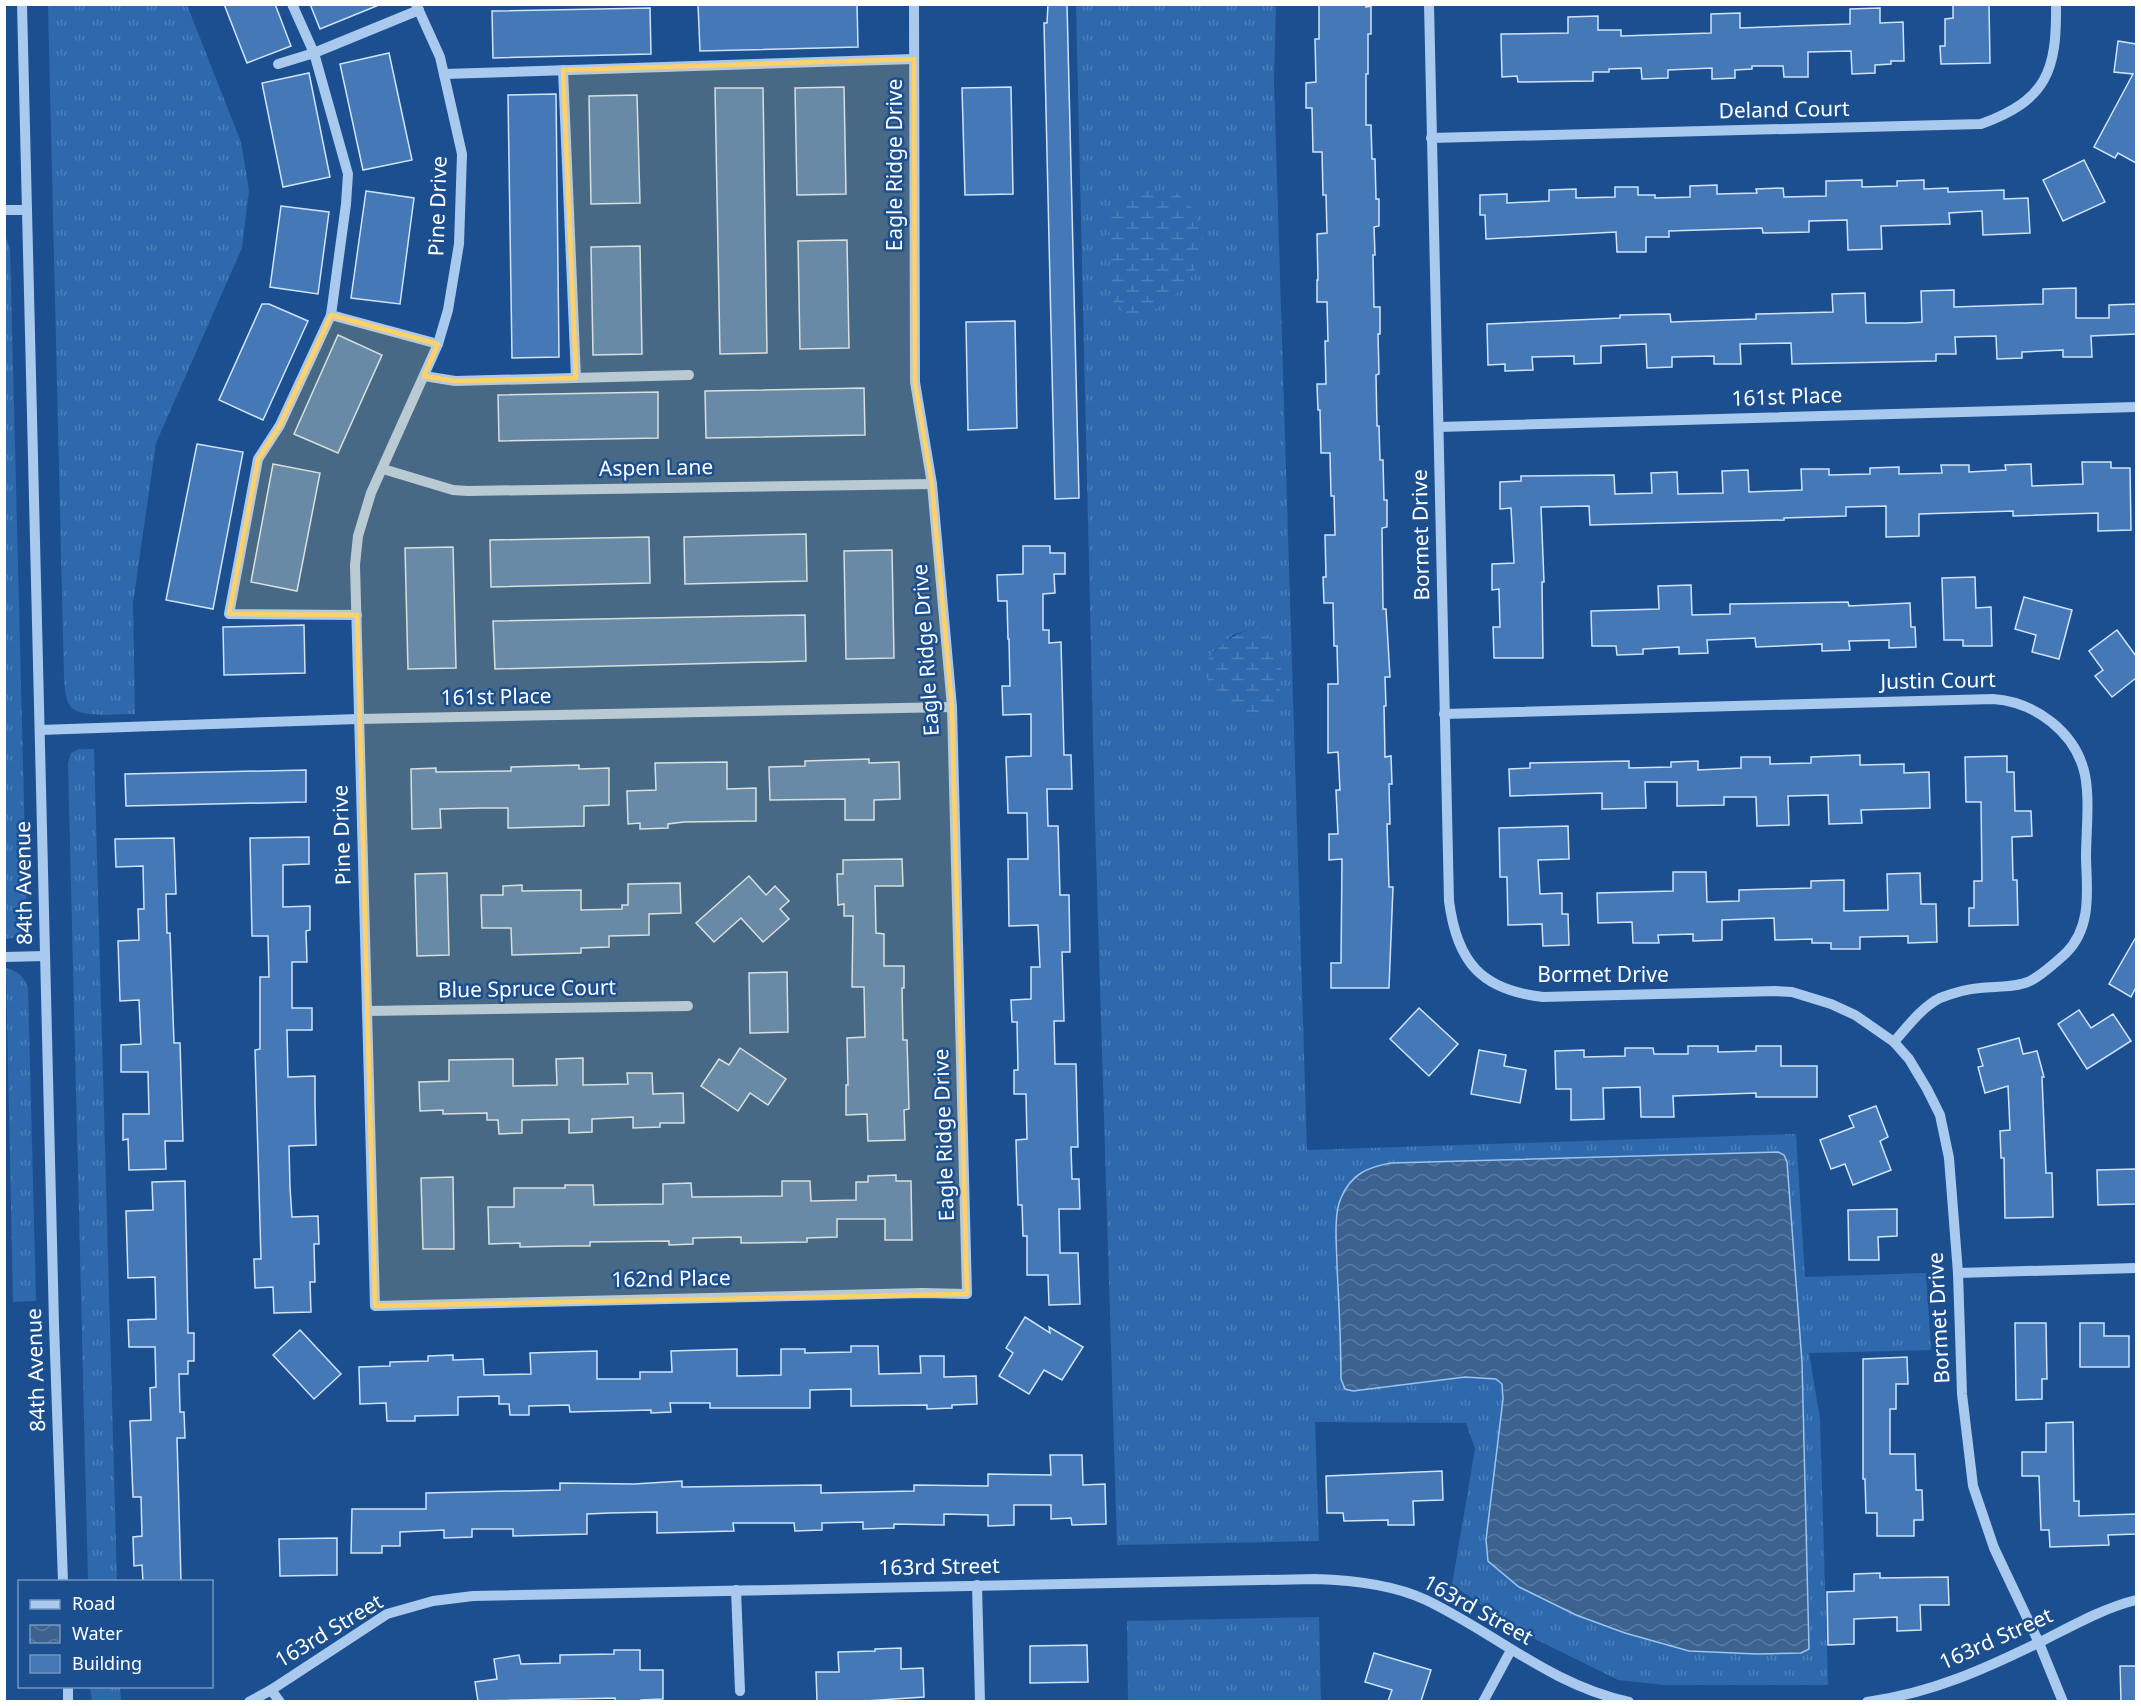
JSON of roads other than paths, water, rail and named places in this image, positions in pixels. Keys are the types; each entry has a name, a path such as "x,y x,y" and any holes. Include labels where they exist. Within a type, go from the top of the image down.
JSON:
{"street":[{"name":"84th Avenue","path":"22,4 54,1324 63,1580"},
{"path":"292,4 314,53 348,174 346,204 331,315 280,425 258,459 229,614 357,615"},
{"name":"Eagle Ridge Drive","path":"914,4 915,382 932,484 952,707 967,1294"},
{"name":"Bormet Drive","path":"1429,4 1449,901 1452,923 1459,945 1469,962 1485,977 1502,988 1520,994 1543,997 1792,992 1832,1004 1855,1015 1894,1042 1909,1059 1940,1115 1949,1158 1958,1273 1962,1394 1972,1486 1994,1548 2063,1701"},
{"name":"Deland Court","path":"1431,138 1981,124 2002,116 2024,102 2048,74 2054,57 2056,4"},
{"path":"278,64 314,53 417,7"},
{"name":"Pine Drive","path":"375,1306 355,565 358,536 371,494 438,344 448,310 459,244 461,190 462,154 440,57 417,7"},
{"path":"444,74 914,59"},
{"path":"563,70 576,378"},
{"path":"4,210 27,210"},
{"path":"331,315 438,344"},
{"path":"424,376 455,381 689,375"},
{"name":"161st Place","path":"1439,427 2136,406"},
{"name":"Aspen Lane","path":"383,468 453,490 468,491 932,484"},
{"name":"Justin Court","path":"1444,714 1993,699 2009,700 2024,705 2054,724 2070,743 2080,762 2086,785 2086,909 2078,937 2067,952 2029,981 1976,988 1938,999 1919,1014 1894,1042"},
{"name":"161st Place","path":"40,730 358,719 952,707"},
{"path":"4,957 45,956"},
{"name":"Blue Spruce Court","path":"367,1011 688,1006"},
{"path":"1958,1273 2136,1268"},
{"name":"162nd Place","path":"375,1306 922,1293 967,1294"},
{"name":"163rd Street","path":"249,1701 271,1690 387,1614 433,1601 473,1596 1315,1578 1358,1582 1404,1592 1426,1600 1556,1676 1589,1691 1629,1701"},
{"path":"977,1585 980,1701"},
{"path":"736,1590 740,1691"},
{"name":"163rd Street","path":"1867,1701 1896,1698 1967,1676 2108,1610 2136,1600"},
{"path":"1483,1701 1511,1650"},
{"path":"271,1690 280,1701"}],"water":[{"path":"1778,1152 1784,1155 1787,1162 1802,1362 1809,1649 1801,1653 1757,1654 1689,1651 1625,1633 1576,1615 1519,1587 1488,1561 1486,1540 1503,1399 1502,1384 1496,1379 1465,1377 1353,1391 1345,1389 1341,1379 1337,1213 1345,1190 1355,1177 1375,1167 1391,1163"}]}
